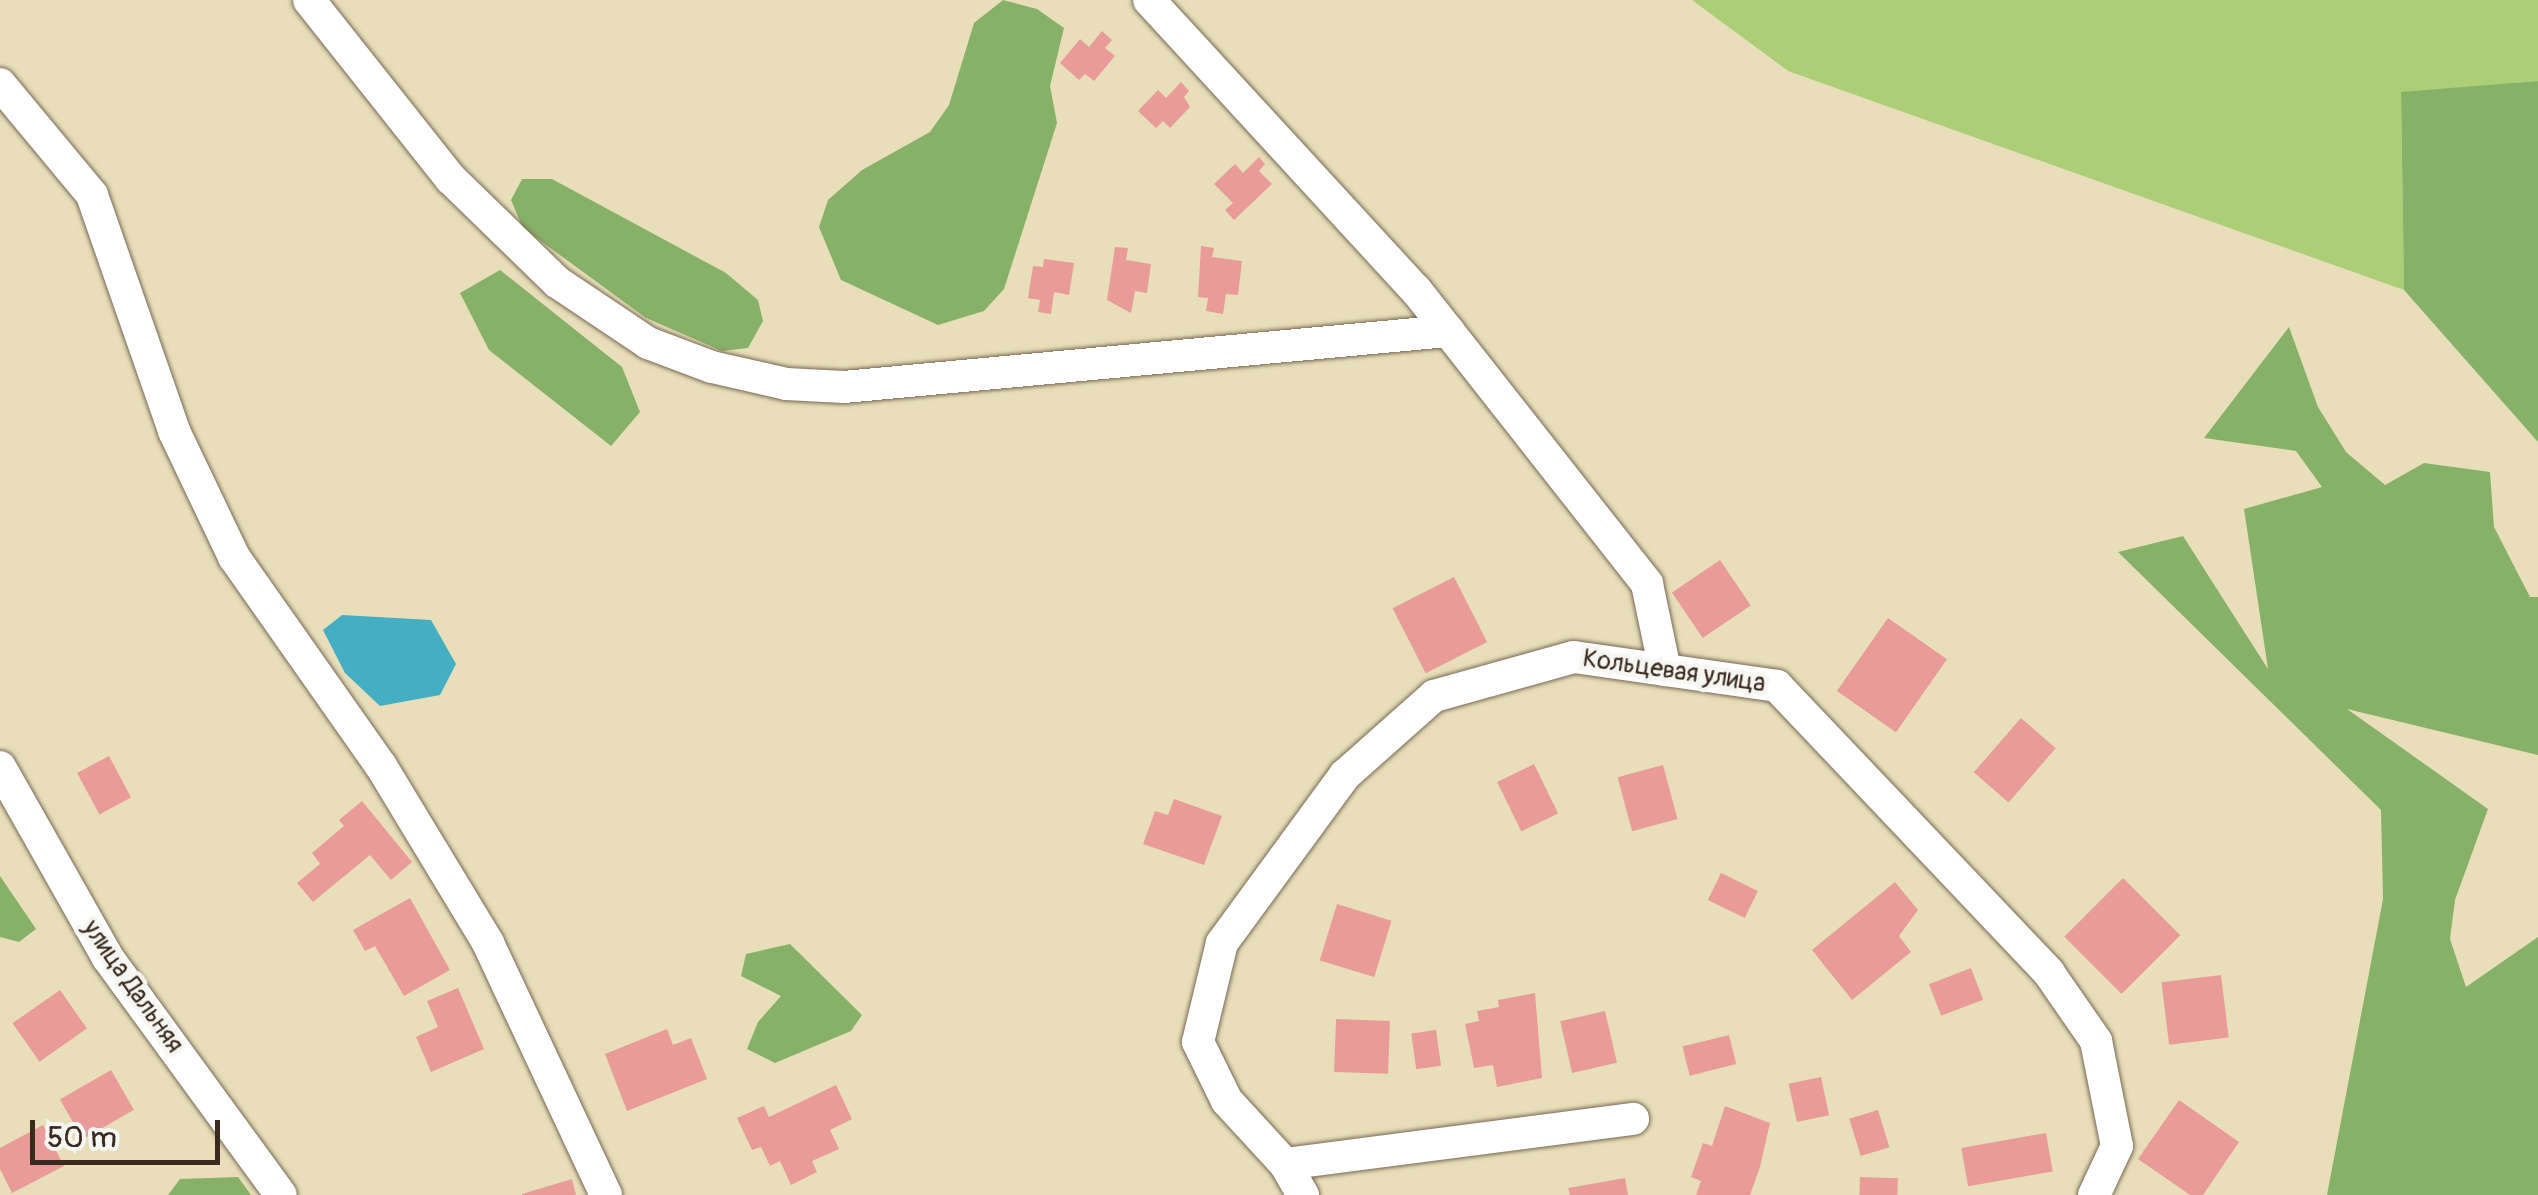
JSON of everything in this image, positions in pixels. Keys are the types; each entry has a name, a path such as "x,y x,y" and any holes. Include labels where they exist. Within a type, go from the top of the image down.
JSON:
{"street":[{"path":"309,0 451,179 531,259 648,343 712,367 786,384 844,387 1448,332"},
{"path":"1150,0 1448,332 1648,584 1665,670"},
{"path":"0,84 92,195 174,431 234,557 381,766 488,942 606,1195"},
{"name":"Кольцевая улица","path":"1303,1195 1284,1164 1227,1101 1198,1042 1222,942 1346,775 1434,696 1574,657 1777,686 2049,973 2096,1040 2117,1146 2094,1195"},
{"name":"улица Дальняя","path":"0,768 108,958 282,1195"},
{"path":"1284,1164 1633,1119"}],"green space":[{"path":"1003,0 1037,9 1064,28 1050,86 1057,123 1004,289 984,311 938,325 841,280 819,227 828,200 862,170 930,132 949,105 974,23"},
{"path":"1692,0 2538,0 2538,81 2401,93 2404,290 1788,71"},
{"path":"2538,81 2538,442 2404,290 2401,92"},
{"path":"522,179 552,179 726,273 758,300 763,321 748,348 722,351 646,318 523,228 511,200"},
{"path":"500,270 622,367 640,412 611,446 489,350 460,293"},
{"path":"2289,327 2318,407 2346,452 2385,485 2424,463 2490,472 2494,527 2530,597 2538,597 2538,755 2347,709 2488,809 2455,900 2450,939 2466,987 2538,937 2538,1195 2327,1195 2383,899 2381,810 2118,552 2183,536 2268,669 2244,509 2322,487 2296,451 2204,438"},
{"path":"0,876 36,929 19,942 0,937"},
{"path":"790,944 862,1015 851,1031 775,1063 747,1049 758,1022 781,996 741,976 746,954"},
{"path":"238,1177 251,1195 168,1195 180,1179"}],"water":[{"path":"342,615 431,620 456,664 440,695 380,706 345,673 323,630"}],"building":[{"path":"1102,31 1112,40 1105,48 1115,56 1094,81 1085,74 1079,80 1060,63 1080,39 1089,47"},
{"path":"1181,82 1189,91 1184,97 1190,107 1170,128 1163,121 1156,128 1138,111 1158,90 1166,98"},
{"path":"1259,157 1265,164 1259,171 1272,184 1234,220 1225,210 1233,203 1214,184 1235,164 1243,173"},
{"path":"1201,246 1214,248 1212,257 1242,261 1238,295 1226,294 1223,314 1206,311 1208,298 1198,297"},
{"path":"1115,247 1128,248 1126,260 1151,264 1147,293 1135,291 1131,313 1107,300"},
{"path":"1044,259 1074,263 1069,295 1054,292 1051,314 1038,312 1040,300 1028,298 1033,266 1043,267"},
{"path":"1720,560 1751,606 1703,638 1672,592"},
{"path":"1454,577 1487,642 1426,673 1393,608"},
{"path":"1888,618 1947,659 1896,732 1837,691"},
{"path":"2021,718 2056,748 2008,803 1974,772"},
{"path":"109,756 131,797 99,814 77,773"},
{"path":"1534,764 1558,813 1521,831 1497,782"},
{"path":"1663,765 1677,819 1632,831 1618,777"},
{"path":"1174,799 1222,816 1204,865 1143,844 1155,811 1168,815"},
{"path":"362,801 412,862 391,880 370,855 313,902 297,883 320,864 312,853 344,826 339,820"},
{"path":"1721,873 1758,891 1745,918 1708,900"},
{"path":"2123,878 2180,935 2122,994 2064,937"},
{"path":"1895,882 1918,910 1899,936 1911,952 1852,1000 1812,950"},
{"path":"410,898 450,970 404,996 375,946 365,951 353,930"},
{"path":"1337,904 1392,921 1374,977 1320,960"},
{"path":"1971,968 1983,1000 1941,1016 1929,984"},
{"path":"2221,975 2229,1038 2169,1045 2161,982"},
{"path":"458,988 484,1049 431,1072 416,1037 438,1027 427,1001"},
{"path":"60,990 87,1029 39,1062 12,1023"},
{"path":"1535,993 1542,1078 1497,1087 1493,1065 1474,1068 1465,1024 1479,1021 1477,1011 1499,1007 1498,1000"},
{"path":"1605,1011 1617,1063 1572,1073 1560,1021"},
{"path":"1336,1019 1390,1021 1388,1074 1334,1072"},
{"path":"667,1029 673,1045 691,1038 707,1079 627,1111 605,1054"},
{"path":"1436,1030 1441,1066 1416,1069 1411,1033"},
{"path":"1729,1035 1736,1064 1690,1076 1682,1047"},
{"path":"111,1070 134,1110 83,1139 60,1100"},
{"path":"1821,1077 1829,1115 1797,1122 1789,1084"},
{"path":"836,1085 852,1119 830,1130 839,1149 812,1161 817,1172 791,1185 780,1161 770,1166 761,1147 752,1150 737,1118 764,1106 769,1117"},
{"path":"2179,1100 2239,1142 2203,1195 2190,1195 2138,1159"},
{"path":"1725,1106 1770,1123 1760,1167 1750,1195 1696,1195 1701,1181 1691,1177 1703,1143 1712,1146"},
{"path":"1878,1110 1889,1147 1861,1156 1849,1119"},
{"path":"43,1125 64,1166 12,1193 0,1169 0,1148"},
{"path":"2046,1133 2053,1171 1968,1186 1961,1148"},
{"path":"1860,1177 1898,1178 1897,1195 1859,1195"},
{"path":"1625,1178 1628,1195 1570,1195 1568,1188"},
{"path":"572,1179 576,1195 522,1195 522,1194"}]}
